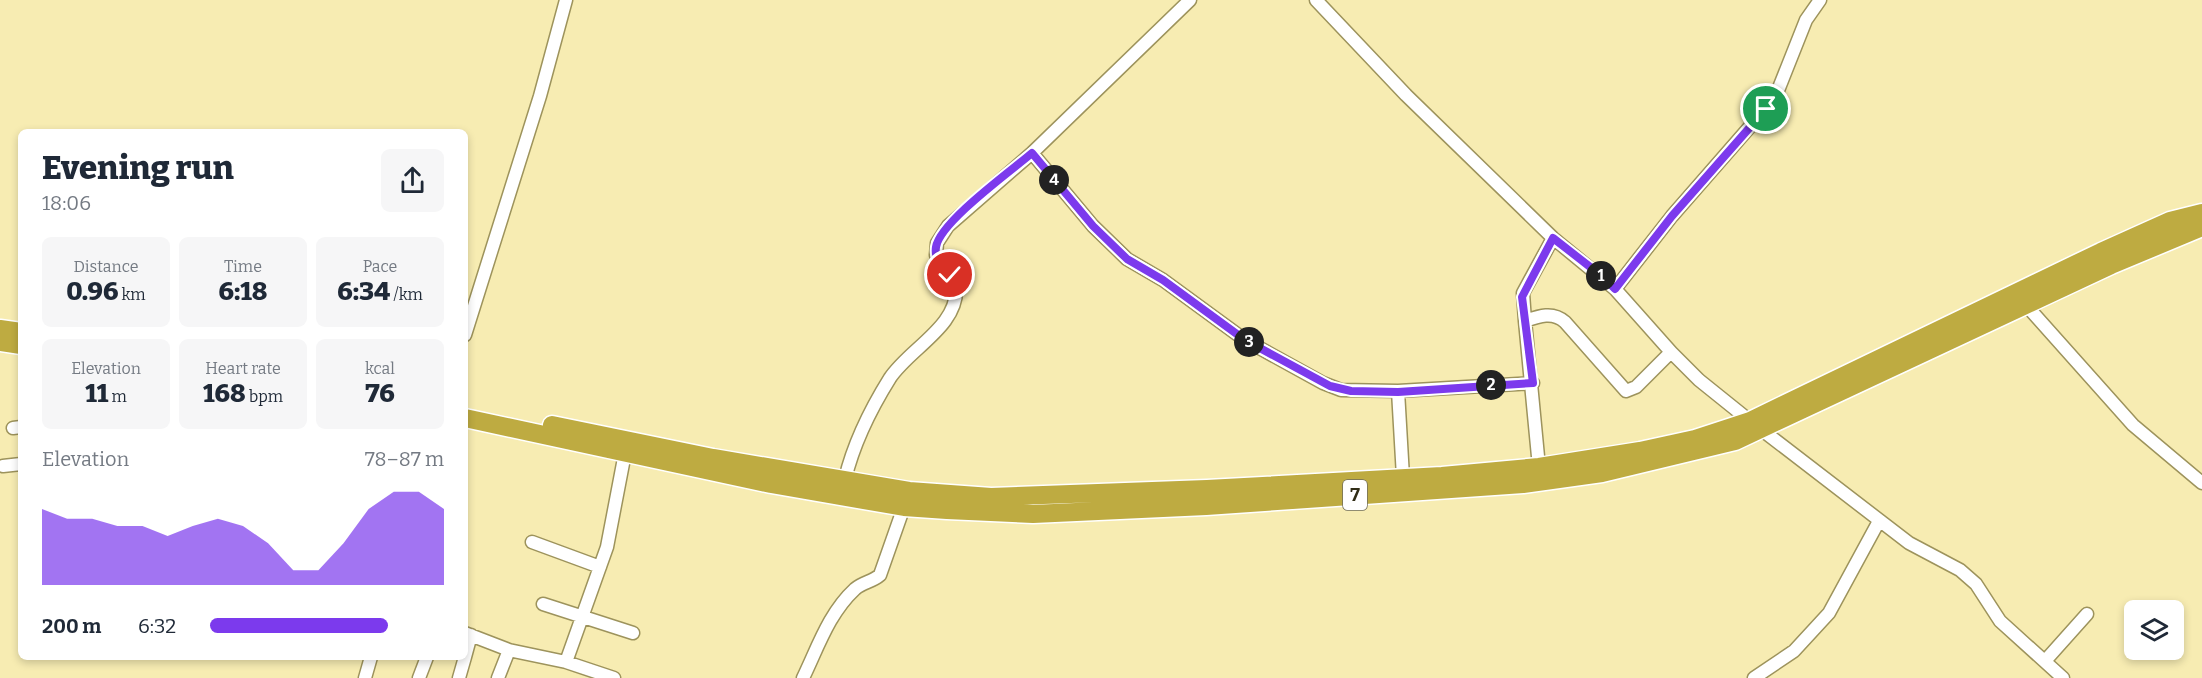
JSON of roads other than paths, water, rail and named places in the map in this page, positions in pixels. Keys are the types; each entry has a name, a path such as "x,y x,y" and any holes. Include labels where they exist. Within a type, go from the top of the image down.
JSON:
{"highway":[{"name":"7","path":"468,419 771,484 907,499 1207,497 1523,484 1601,466 1695,439 1756,426 1956,330 2138,236 2170,221 2202,213"},
{"name":"7","path":"1956,330 2026,305 2152,247 2202,227"},
{"path":"0,329 18,332"},
{"path":"0,342 18,345"},
{"name":"7","path":"468,410 712,458 845,479 907,499"},
{"name":"7","path":"1207,497 1403,477 1539,467 1601,466"}],"street":[{"path":"468,325 540,96 566,0"},
{"path":"845,479 862,427 891,378 904,360 952,312 956,287 936,255 939,238 959,215 1032,153 1190,0"},
{"path":"1316,0 1406,95 1553,238 1603,277 1698,380 1909,543 1960,570 1976,584 2000,621 2063,678"},
{"path":"1615,289 1672,216 1775,98 1803,27 1819,0"},
{"path":"1032,153 1115,249 1245,340 1335,388 1398,392 1533,383"},
{"path":"1539,467 1523,293 1553,238"},
{"path":"2026,305 2133,425 2202,483"},
{"path":"1525,321 1544,315 1559,316 1626,391 1636,387 1671,352"},
{"path":"1398,392 1403,477"},
{"path":"566,662 607,547 625,453"},
{"path":"3,466 18,464"},
{"path":"803,678 835,610 861,584 874,581 880,575 907,499"},
{"path":"1754,678 1794,651 1828,613 1880,521"},
{"path":"532,542 600,567"},
{"path":"543,604 633,633"},
{"path":"2045,661 2087,614"},
{"path":"468,634 509,650 566,662 614,678"},
{"path":"498,678 509,650"},
{"path":"365,678 370,660"},
{"path":"419,678 426,660"},
{"path":"459,678 464,660"}]}
